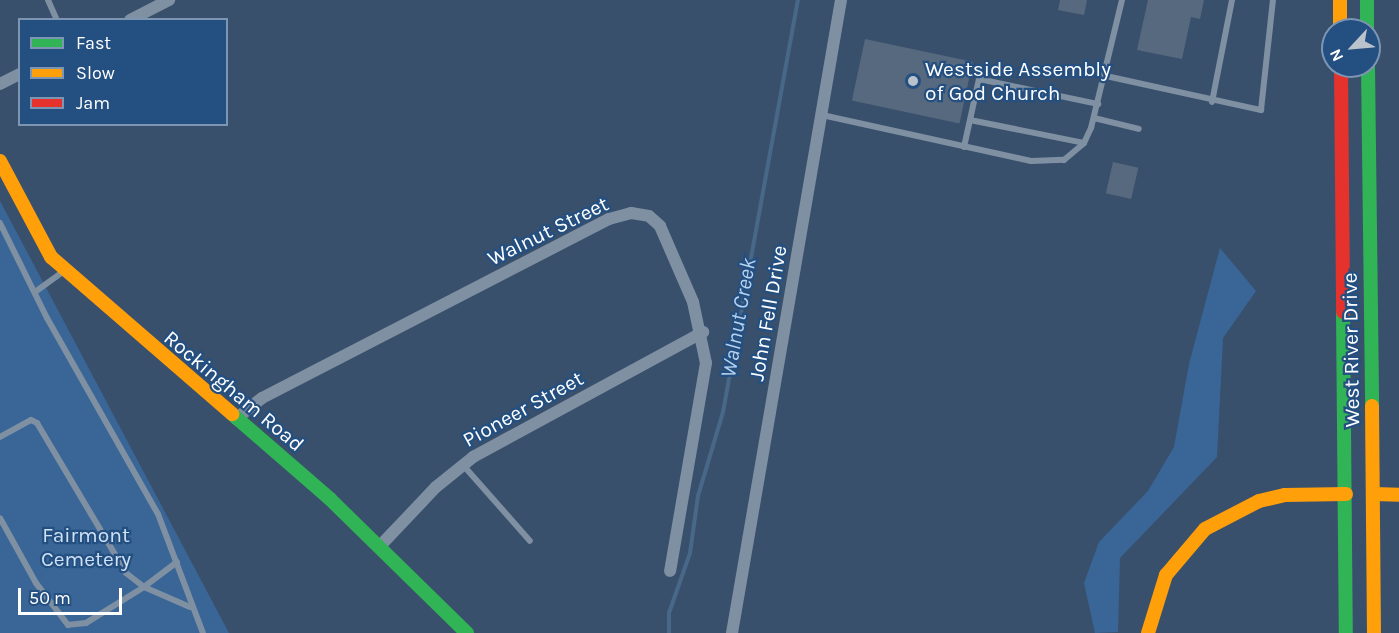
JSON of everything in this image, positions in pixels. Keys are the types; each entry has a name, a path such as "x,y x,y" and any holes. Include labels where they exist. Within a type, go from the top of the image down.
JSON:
{"main road":[{"path":"1340,0 1340,18"},
{"path":"1367,0 1367,18"},
{"name":"West River Drive","path":"1341,78 1346,633"},
{"name":"West River Drive","path":"1368,78 1374,633"},
{"name":"Rockingham Road","path":"0,161 51,257 380,546 467,633"},
{"path":"1148,633 1166,575 1205,529 1260,501 1285,495 1346,494"},
{"path":"1374,494 1399,495"}],"street":[{"path":"134,18 169,0"},
{"name":"John Fell Drive","path":"732,633 841,0"},
{"path":"0,84 18,75"},
{"name":"Walnut Street","path":"236,419 262,398 609,219 631,213 649,216 660,226 703,332 706,363 670,571"},
{"name":"Pioneer Street","path":"380,546 463,465 515,432 703,332"}],"lane":[{"path":"48,0 56,18"},
{"path":"822,115 964,147 1048,163 1075,154 1084,143 1094,118 1106,76 1122,0"},
{"path":"1212,102 1232,0"},
{"path":"1106,76 1212,102 1261,110 1273,0"},
{"path":"964,147 979,79 1098,104"},
{"path":"1094,118 1139,129"},
{"path":"970,120 1084,143"},
{"path":"0,223 35,292 158,514 177,562 190,607 203,633"},
{"path":"35,292 65,271"},
{"path":"0,437 31,420 37,423 126,573 144,587 190,607"},
{"path":"463,465 530,541"},
{"path":"0,518 36,583 68,625 86,623 144,587 177,562"}],"green space":[{"name":"Fairmont Cemetery","path":"0,201 52,299 229,633 0,633"},
{"path":"1220,248 1256,291 1223,338 1217,457 1120,558 1118,632 1095,633 1084,583 1099,542 1148,491 1174,447 1189,364"}],"building":[{"path":"1060,0 1087,0 1084,15 1058,10"},
{"name":"Westside Assembly of God Church","path":"1148,0 1204,0 1200,19 1191,17 1182,59 1137,50"},
{"name":"Westside Assembly of God Church","path":"865,39 973,62 959,123 852,101"},
{"path":"1113,162 1138,168 1131,199 1106,193"}],"waterway":[{"name":"Walnut Creek","path":"669,633 669,613 690,553 698,496 723,412 798,0"}],"traffic: fast":[{"path":"1367,0 1367,18"},
{"path":"1368,78 1372,406"},
{"path":"1343,312 1346,633"},
{"path":"232,414 330,499 467,633"}],"traffic: slow":[{"path":"1340,0 1340,18"},
{"path":"0,161 51,257 232,414"},
{"path":"1372,406 1374,633"},
{"path":"1148,633 1166,575 1205,529 1259,501 1285,495 1346,494"},
{"path":"1374,494 1399,495"}],"traffic: jam":[{"path":"1341,78 1343,312"}],"place":[{"name":"Westside Assembly of God Church","path":"913,81"}]}
